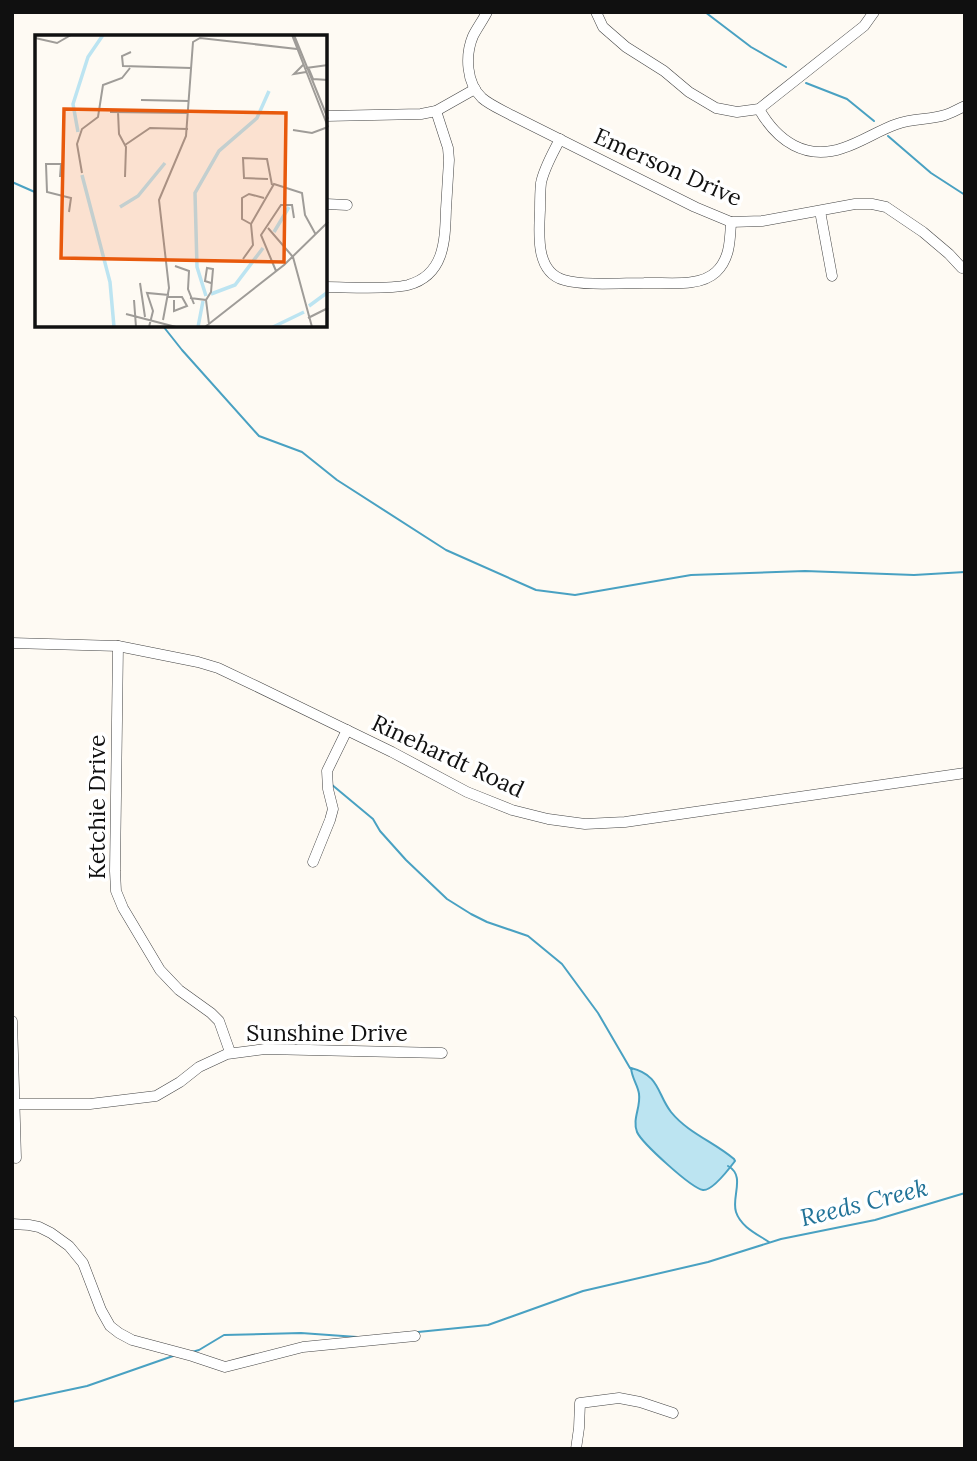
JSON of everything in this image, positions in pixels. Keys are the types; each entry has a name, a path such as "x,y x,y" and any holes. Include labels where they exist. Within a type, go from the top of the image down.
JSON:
{"street":[{"path":"327,116 401,115 436,111 475,89 468,63 469,49 487,12"},
{"path":"596,12 603,27 626,47 716,108 737,112 759,109 864,26 874,12"},
{"name":"Emerson Drive","path":"475,89 491,104 731,222 762,221 855,204 872,204 886,207 923,232 962,268"},
{"path":"759,109 780,137 803,150 826,152 844,148 881,129 902,122 946,115 965,106"},
{"path":"327,287 398,287 410,284 432,270 441,256 445,241 449,160 448,148 436,111"},
{"path":"560,139 541,184 538,238 546,267 563,280 593,283 702,280 714,274 724,263 728,253 731,222"},
{"path":"327,204 347,205"},
{"path":"820,211 832,276"},
{"name":"Rinehardt Road","path":"12,643 118,646 166,654 218,668 392,752 467,792 512,810 548,820 585,824 625,822 965,773"},
{"name":"Ketchie Drive","path":"118,646 117,891 122,908 160,970 179,990 219,1021 230,1052"},
{"path":"313,862 333,809 327,771 347,730"},
{"path":"12,1021 16,1158"},
{"name":"Sunshine Drive","path":"15,1104 90,1104 156,1096 199,1067 230,1052 265,1049 442,1053"},
{"path":"12,1224 29,1224 51,1233 77,1255 83,1263 107,1321 119,1334 225,1367 303,1347 415,1335"},
{"path":"576,1449 580,1403 619,1398 673,1413"}],"water":[{"path":"631,1068 653,1080 666,1105 678,1119 734,1159 729,1169 711,1187 703,1190 688,1182 641,1138 635,1122 639,1094"}],"waterway":[{"path":"705,12 751,47 786,67"},
{"path":"806,83 847,99 874,121"},
{"path":"888,136 931,173 965,195"},
{"path":"12,182 35,192"},
{"path":"164,327 259,436 302,452 337,480 446,550 536,590 575,595 691,575 805,571 914,575 965,572"},
{"path":"331,784 373,819 406,860 447,899 487,922 528,936 562,964 598,1013 632,1069"},
{"path":"728,1166 736,1175 735,1206 738,1217 750,1230 769,1242"},
{"name":"Reeds Creek","path":"418,1332 488,1325 583,1291 708,1262 781,1239 875,1220 965,1193"},
{"path":"192,1352 224,1335 301,1333 357,1337"},
{"path":"12,1402 87,1386 173,1356"}]}
